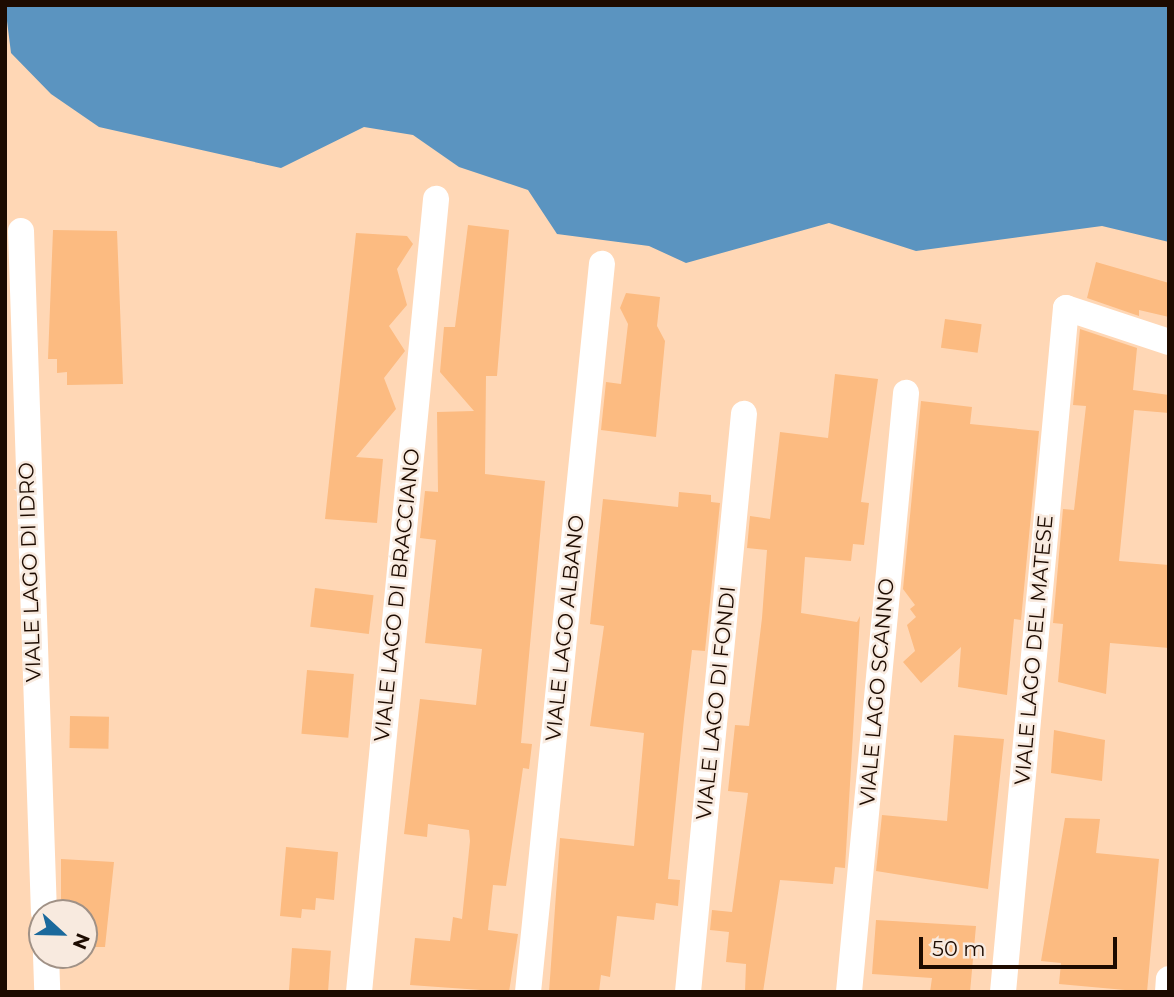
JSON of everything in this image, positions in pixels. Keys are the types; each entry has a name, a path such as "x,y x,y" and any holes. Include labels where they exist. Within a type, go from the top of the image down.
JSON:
{"street":[{"name":"VIALE LAGO DI BRACCIANO","path":"359,992 436,199"},
{"name":"VIALE LAGO DI IDRO","path":"21,231 44,899"},
{"name":"VIALE LAGO ALBANO","path":"528,992 602,264"},
{"name":"VIALE LAGO DEL MATESE","path":"1003,992 1066,308 1169,342"},
{"name":"VIALE LAGO SCANNO","path":"849,992 906,393"},
{"name":"VIALE LAGO DI FONDI","path":"688,992 744,414"},
{"path":"46,969 47,992"},
{"path":"1168,992 1169,979"}],"water":[{"path":"5,5 1169,5 1169,242 1102,226 916,251 829,223 686,263 649,246 557,234 528,190 459,167 413,135 364,127 281,168 99,127 51,94 11,53"}],"building":[{"path":"468,225 509,230 497,376 486,376 485,474 545,481 521,743 532,744 529,769 523,768 506,886 493,885 488,930 518,934 509,992 410,985 415,938 450,941 453,917 462,919 470,841 469,830 428,824 427,837 404,834 420,699 476,705 482,649 425,643 436,540 420,538 425,491 438,492 437,412 474,411 440,372 444,327 455,327"},
{"path":"53,230 117,231 123,384 67,385 67,372 57,373 57,359 48,359"},
{"path":"356,233 407,236 413,244 397,269 407,305 389,326 405,351 384,378 396,409 356,457 383,459 377,523 325,519"},
{"path":"1096,262 1169,283 1169,317 1139,310 1139,316 1087,298"},
{"path":"626,293 660,297 657,326 665,341 656,437 601,430 606,382 621,384 628,324 620,308"},
{"path":"945,319 982,324 978,353 941,348"},
{"path":"1080,329 1137,348 1133,390 1169,395 1169,413 1134,410 1119,561 1169,565 1169,648 1110,643 1106,694 1058,682 1063,624 1053,623 1063,509 1074,510 1086,406 1073,405"},
{"path":"835,374 878,379 861,502 869,503 864,545 853,544 851,561 805,557 801,613 857,622 860,616 845,868 835,867 833,884 780,880 763,992 745,992 746,964 726,962 729,932 710,930 712,910 732,912 748,793 728,791 735,725 749,726 762,618 767,550 747,548 750,516 770,519 780,432 828,438"},
{"path":"921,401 972,407 970,424 1039,431 1021,620 1014,619 1007,695 958,687 961,647 921,683 903,662 915,651 907,625 916,617 910,609 915,605 903,589"},
{"path":"679,492 711,495 711,502 720,503 705,651 692,650 684,719 668,879 680,880 678,906 656,903 654,920 617,916 610,977 601,975 599,992 549,992 560,838 634,846 644,733 590,726 604,626 590,624 603,499 678,507"},
{"path":"315,588 374,595 369,634 310,627"},
{"path":"307,670 354,674 348,738 301,734"},
{"path":"70,716 109,717 108,749 69,748"},
{"path":"1054,730 1105,740 1102,781 1051,773"},
{"path":"954,735 1004,739 988,889 876,871 882,815 947,821"},
{"path":"1065,818 1100,819 1096,853 1159,859 1147,992 1059,984 1061,963 1041,961"},
{"path":"286,847 338,852 334,900 316,898 315,910 302,909 301,918 280,916"},
{"path":"61,859 114,862 105,947 98,947 98,899 61,899"},
{"path":"876,920 976,926 970,992 930,992 932,978 872,974"},
{"path":"292,948 331,951 328,992 289,992"}]}
